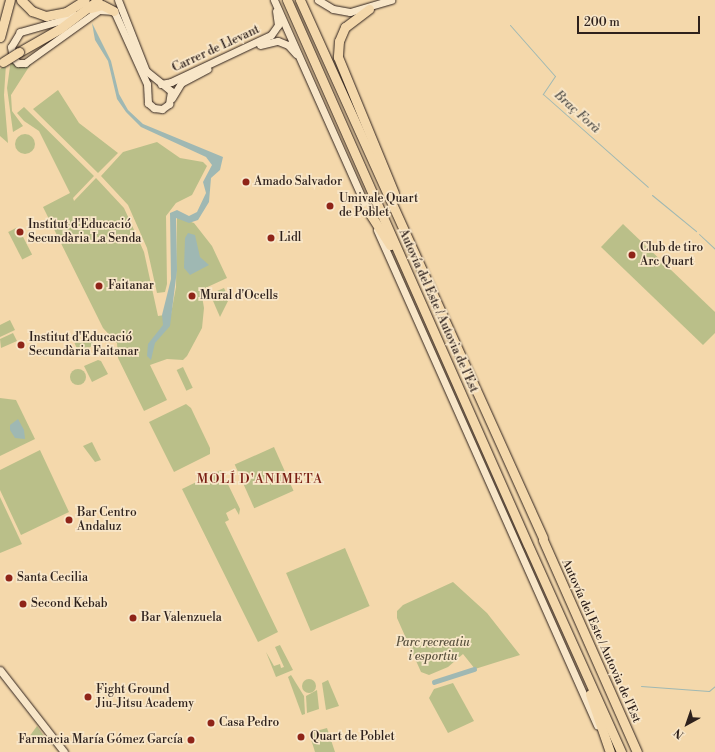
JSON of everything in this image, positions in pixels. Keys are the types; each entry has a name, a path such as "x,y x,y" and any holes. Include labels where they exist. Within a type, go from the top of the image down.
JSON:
{"highway":[{"path":"0,17 4,0"},
{"path":"0,37 10,0"},
{"path":"24,4 38,14 53,16 86,0"},
{"path":"2,63 83,12 98,0"},
{"name":"Autovía del Este / Autovia de l'Est","path":"287,0 528,546 621,752"},
{"name":"Autovía del Este / Autovia de l'Est","path":"300,0 418,259 636,752"},
{"path":"83,12 102,5 114,11"},
{"path":"369,9 345,27 339,41 338,57 418,250 418,259"},
{"path":"367,209 390,244 413,296 424,311"},
{"path":"567,633 610,752"},
{"path":"624,722 641,752"}],"street":[{"path":"86,0 59,21 20,32 11,47 13,58 18,63 26,63 100,10 114,11 145,80 148,103 154,108 162,109 171,100 171,91 160,84 146,71 126,25 118,0"},
{"path":"121,0 126,25"},
{"path":"318,0 341,11 369,9 391,0"},
{"path":"274,1 610,752"},
{"name":"Carrer de Llevant","path":"160,84 171,82 271,35 278,25 274,1"},
{"name":"Carrer de Llevant","path":"171,100 177,86 190,77 271,41 288,45 300,59"},
{"path":"147,91 152,85 160,84"},
{"path":"0,670 64,752"}],"green space":[{"path":"11,59 13,62 34,59 11,95 12,111 23,126 13,132 7,88"},
{"path":"6,64 4,95 8,143 0,136 0,69"},
{"path":"58,90 79,123 118,153 98,173 33,109"},
{"path":"24,107 94,176 73,198 74,201 96,178 124,208 144,252 158,316 171,314 176,287 177,217 194,223 212,246 227,278 201,290 204,308 202,328 187,356 183,360 167,359 150,365 167,400 144,411 118,358 117,343 103,328 43,207 70,193 39,131 24,121 17,113"},
{"path":"21,134 29,134 35,140 35,148 29,154 21,154 15,148 15,140"},
{"path":"157,142 180,158 203,162 207,166 192,195 176,203 166,216 167,284 165,292 157,293 147,248 128,205 101,176 123,152"},
{"path":"623,224 715,312 715,333 703,345 601,247"},
{"path":"18,227 32,255 22,260 8,232"},
{"path":"224,288 229,299 220,317 210,294"},
{"path":"10,320 15,330 0,337 0,325"},
{"path":"13,333 17,341 1,348 0,339"},
{"path":"90,336 94,345 79,352 74,343"},
{"path":"98,360 101,361 108,374 92,382 84,366"},
{"path":"183,367 193,388 186,391 177,370"},
{"path":"78,369 84,371 86,377 84,383 78,385 72,383 70,377 72,371"},
{"path":"0,398 16,400 35,439 0,456"},
{"path":"186,404 191,408 210,448 210,454 174,472 149,422"},
{"path":"92,442 101,460 95,462 83,446"},
{"path":"274,447 294,491 254,508 235,464"},
{"path":"40,450 69,512 21,535 0,490 0,470"},
{"path":"221,470 240,509 239,515 235,508 226,513 229,520 225,522 278,632 258,642 182,489"},
{"path":"0,497 22,544 0,553"},
{"path":"345,548 370,606 311,631 286,573"},
{"name":"Parc recreatiu i esportiu","path":"453,582 487,613 520,655 475,669 463,654 448,667 429,675 421,672 397,618 397,611 403,605"},
{"path":"280,645 293,670 276,677 266,652 274,666 280,664 281,668 284,667 275,647"},
{"path":"291,675 304,696 305,714 302,715 288,677"},
{"path":"309,679 314,681 316,686 314,691 309,693 304,691 302,686 304,681"},
{"path":"328,680 339,706 326,710 322,683"},
{"path":"453,683 474,721 448,733 429,698 434,689"},
{"path":"317,690 319,709 307,713 306,696"},
{"path":"37,726 46,739 40,745 29,737"},
{"path":"327,728 335,752 315,752 309,733"}],"water":[{"path":"92,23 111,61 119,94 128,110 143,124 223,157 220,170 211,178 209,202 198,220 189,223 176,218 177,270 170,326 155,343 151,360 147,356 148,344 163,325 162,315 171,279 170,213 177,210 189,216 197,212 206,193 203,182 212,165 206,157 141,127 126,112 117,99 108,61 95,40"},
{"path":"188,233 195,235 200,257 209,265 190,275 184,268 185,238"},
{"path":"18,419 24,430 25,439 15,438 10,430 10,425"}],"waterway":[{"name":"Braç Forà","path":"510,25 555,76 543,94 648,187"},
{"name":"Braç Forà","path":"652,195 696,231"},
{"name":"Braç Forà","path":"699,234 715,249"},
{"path":"434,682 474,669"},
{"path":"641,686 709,691 715,686"}],"place":[{"name":"Amado Salvador","path":"246,182"},
{"name":"Umivale Quart de Poblet","path":"330,206"},
{"name":"Institut d'Educació Secundària La Senda","path":"20,232"},
{"name":"Lidl","path":"271,238"},
{"name":"Club de tiro Arc Quart","path":"632,255"},
{"name":"Faitanar","path":"99,286"},
{"name":"Mural d'Ocells","path":"192,296"},
{"name":"Institut d'Educació Secundària Faitanar","path":"21,345"},
{"name":"Bar Centro Andaluz","path":"69,520"},
{"name":"Santa Cecilia","path":"9,578"},
{"name":"Second Kebab","path":"23,604"},
{"name":"Bar Valenzuela","path":"133,618"},
{"name":"Fight Ground Jiu-Jitsu Academy","path":"88,697"},
{"name":"Casa Pedro","path":"211,723"},
{"name":"Quart de Poblet","path":"301,737"},
{"name":"Farmacia María Gómez García","path":"191,740"}],"district":[{"name":"MOLÍ D'ANIMETA","path":"260,479"}]}
